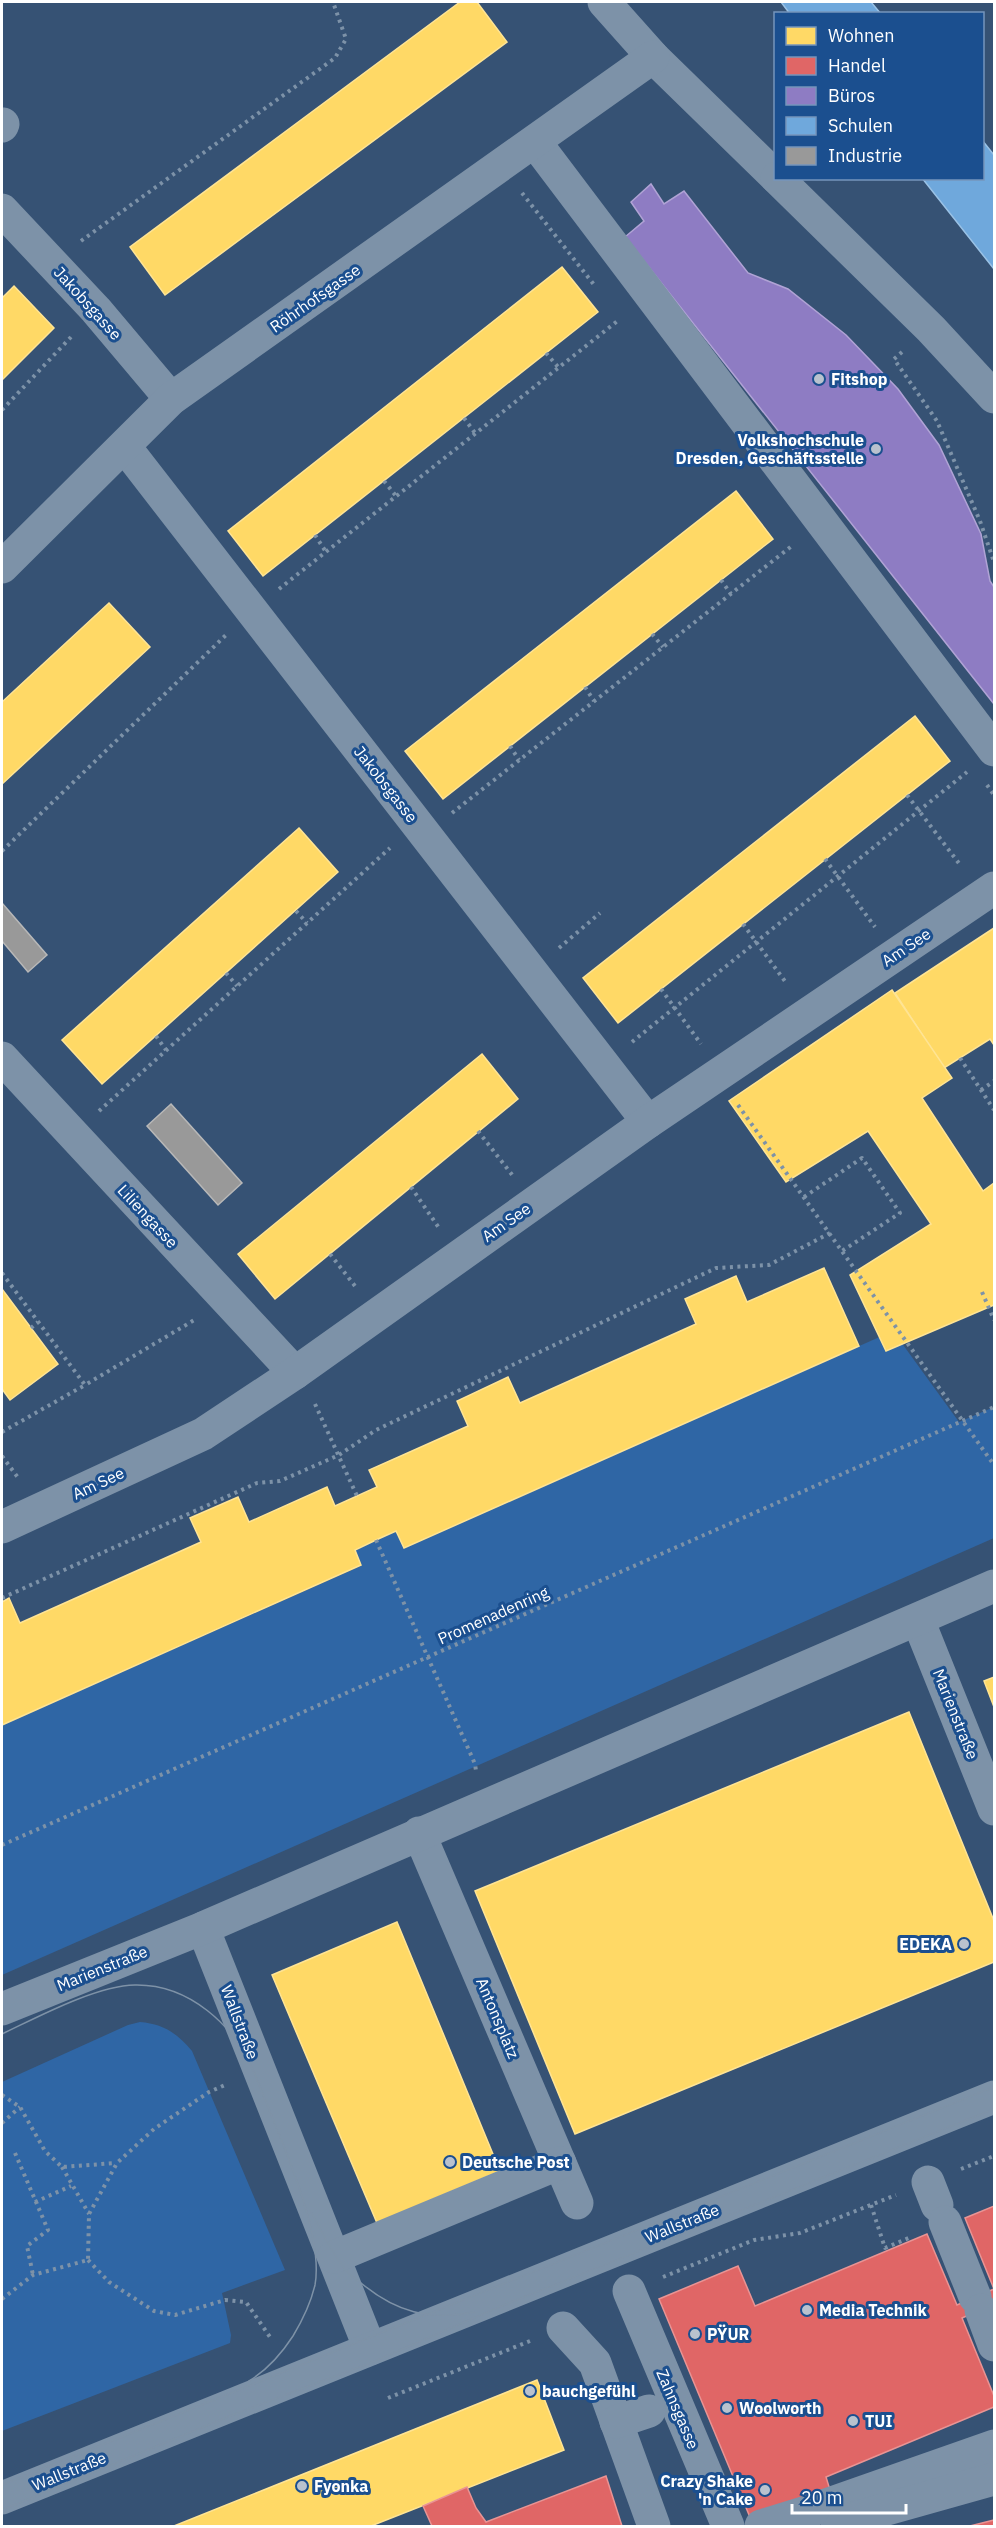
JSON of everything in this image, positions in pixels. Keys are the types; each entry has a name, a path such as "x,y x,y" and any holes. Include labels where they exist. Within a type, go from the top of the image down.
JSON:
{"street":[{"path":"604,2 653,57 774,176"},
{"name":"Röhrhofsgasse","path":"2,567 171,399 653,57"},
{"path":"535,142 983,759"},
{"path":"778,180 931,329 994,394"},
{"name":"Jakobsgasse","path":"2,210 96,310 171,399"},
{"name":"Jakobsgasse","path":"125,447 648,1122"},
{"name":"Am See","path":"2,1527 203,1434 295,1373 716,1075 989,892"},
{"name":"Liliengasse","path":"2,1058 295,1373"},
{"name":"Marienstraße","path":"2,2009 203,1928 994,1586"},
{"name":"Marienstraße","path":"918,1620 994,1809"},
{"name":"Antonsplatz","path":"419,1833 577,2204"},
{"name":"Wallstraße","path":"203,1928 370,2349"},
{"name":"Wallstraße","path":"2,2498 994,2097"},
{"path":"334,2257 560,2163"},
{"path":"937,2203 994,2345"},
{"name":"Zahnsgasse","path":"629,2291 728,2526"},
{"path":"562,2328 595,2363 654,2526"},
{"path":"616,2422 649,2411"},
{"path":"820,2514 994,2446"},
{"path":"762,2526 994,2479"}],"path":[{"path":"51,262 336,58 346,39 338,10 333,2"},
{"path":"2,410 96,310"},
{"path":"2,851 252,610 620,319"},
{"path":"546,353 558,367"},
{"path":"894,359 937,421 980,520 994,562"},
{"path":"464,418 475,433"},
{"path":"384,481 396,496"},
{"path":"315,535 326,552"},
{"path":"73,1134 307,923 421,829 519,760 796,543"},
{"path":"721,580 731,594"},
{"path":"652,634 663,647"},
{"path":"585,687 594,701"},
{"path":"510,746 519,760"},
{"path":"603,1065 983,759"},
{"path":"907,795 989,892"},
{"path":"825,860 895,954"},
{"path":"296,911 307,923"},
{"path":"531,971 600,913"},
{"path":"743,924 789,986"},
{"path":"226,973 237,986"},
{"path":"661,989 702,1046"},
{"path":"156,1036 166,1050"},
{"path":"960,1058 994,1110"},
{"path":"716,1075 994,1465"},
{"path":"981,1090 994,1081"},
{"path":"478,1131 519,1183"},
{"path":"804,1197 862,1158 900,1214 842,1251"},
{"path":"411,1187 444,1236"},
{"path":"2,1598 257,1483 280,1481 339,1455 376,1430 716,1268 769,1265 830,1233"},
{"path":"330,1254 356,1288"},
{"path":"2,1273 85,1385"},
{"path":"982,1292 994,1320"},
{"path":"2,1432 227,1300"},
{"path":"31,1328 38,1322"},
{"path":"295,1373 310,1393 357,1496"},
{"name":"Promenadenring","path":"2,1845 994,1407"},
{"path":"376,1540 475,1764 481,1807"},
{"path":"259,2070 200,2098 154,2129 117,2163 89,2214 88,2260 109,2282 154,2311 176,2314 225,2300 246,2302 270,2337"},
{"path":"2,2095 20,2107 45,2151 62,2167 89,2214"},
{"path":"2,2123 20,2107"},
{"path":"15,2153 48,2230 27,2246 33,2275"},
{"path":"871,2205 885,2248 994,2156"},
{"path":"62,2167 117,2163"},
{"path":"35,2202 71,2186"},
{"path":"629,2291 754,2240 800,2234 871,2205 937,2203"},
{"path":"2,2299 33,2275 88,2260"},
{"path":"388,2398 562,2328"}],"shaded area":[{"path":"893,1331 959,1422 994,1407 994,1538 2,1975 2,1725 361,1566 355,1550 396,1531 404,1548"},
{"path":"140,2022 169,2030 192,2051 285,2270 222,2293 231,2335 230,2343 2,2431 2,2082 128,2025"}],"building: Wohnen":[{"path":"460,2 477,2 507,42 165,295 130,247"},
{"path":"562,267 598,312 263,576 228,531"},
{"path":"14,286 54,328 2,380 2,298"},
{"path":"736,491 773,539 443,799 405,751"},
{"path":"109,603 150,647 2,784 2,702"},
{"path":"915,716 950,761 618,1023 583,978"},
{"path":"299,828 338,872 102,1084 62,1040"},
{"path":"994,928 994,1045 990,1039 944,1068 895,993"},
{"path":"892,990 952,1078 922,1098 983,1191 994,1183 994,1305 886,1351 850,1275 931,1224 868,1131 786,1182 729,1101"},
{"path":"482,1054 518,1099 275,1299 238,1254"},
{"path":"824,1268 859,1346 404,1548 396,1531 355,1550 361,1565 2,1725 2,1602 9,1598 20,1623 201,1542 190,1518 238,1497 249,1522 327,1487 335,1506 377,1487 369,1470 468,1426 457,1401 508,1377 520,1403 696,1324 685,1299 736,1276 747,1302"},
{"path":"2,1289 58,1364 10,1400 2,1389"},
{"path":"994,1677 994,1707 984,1681"},
{"path":"909,1712 994,1921 994,1962 575,2134 475,1891"},
{"path":"397,1922 500,2171 377,2223 272,1975"},
{"path":"537,2380 564,2450 371,2526 174,2526"}],"building: Handel":[{"path":"994,2206 994,2289 965,2218"},
{"path":"927,2234 957,2305 994,2289 994,2304 962,2318 994,2396 994,2407 826,2477 830,2490 752,2522 659,2299 738,2266 755,2306"},
{"path":"606,2476 622,2526 432,2526 423,2506 467,2487 476,2508 486,2522"},
{"path":"994,2520 994,2526 970,2526"}],"building: Büros":[{"path":"651,184 664,204 684,191 748,273 788,289 846,335 898,389 939,445 981,534 990,581 994,587 994,704 625,237 644,221 631,202"}],"building: Schulen":[{"path":"781,2 871,2 879,12 788,12"},
{"path":"984,142 994,155 994,269 924,180 984,180"}],"building: Industrie":[{"path":"2,903 47,955 28,972 2,941"},
{"path":"171,1104 242,1183 218,1205 147,1126"}],"tram line":[{"path":"2,2034 85,1996 135,1985 174,1992 191,2000 207,2010 235,2038 254,2072 296,2178 312,2236 316,2262 315,2285 306,2311 296,2330 274,2361 249,2381"},
{"path":"2,2485 994,2087"},
{"path":"2,2510 230,2416 375,2361 499,2307 994,2109"},
{"path":"311,2212 330,2248 346,2270 387,2301 414,2312 428,2314 458,2315 474,2312"}],"place":[{"name":"Fitshop","path":"819,379"},
{"name":"Volkshochschule Dresden, Geschäftsstelle","path":"876,449"},
{"name":"EDEKA","path":"964,1944"},
{"name":"Deutsche Post","path":"450,2162"},
{"name":"Media Technik","path":"807,2310"},
{"name":"PŸUR","path":"695,2334"},
{"name":"bauchgefühl","path":"530,2391"},
{"name":"Woolworth","path":"727,2408"},
{"name":"TUI","path":"853,2421"},
{"name":"Fyonka","path":"302,2486"},
{"name":"Crazy Shake 'n Cake","path":"765,2490"}]}
